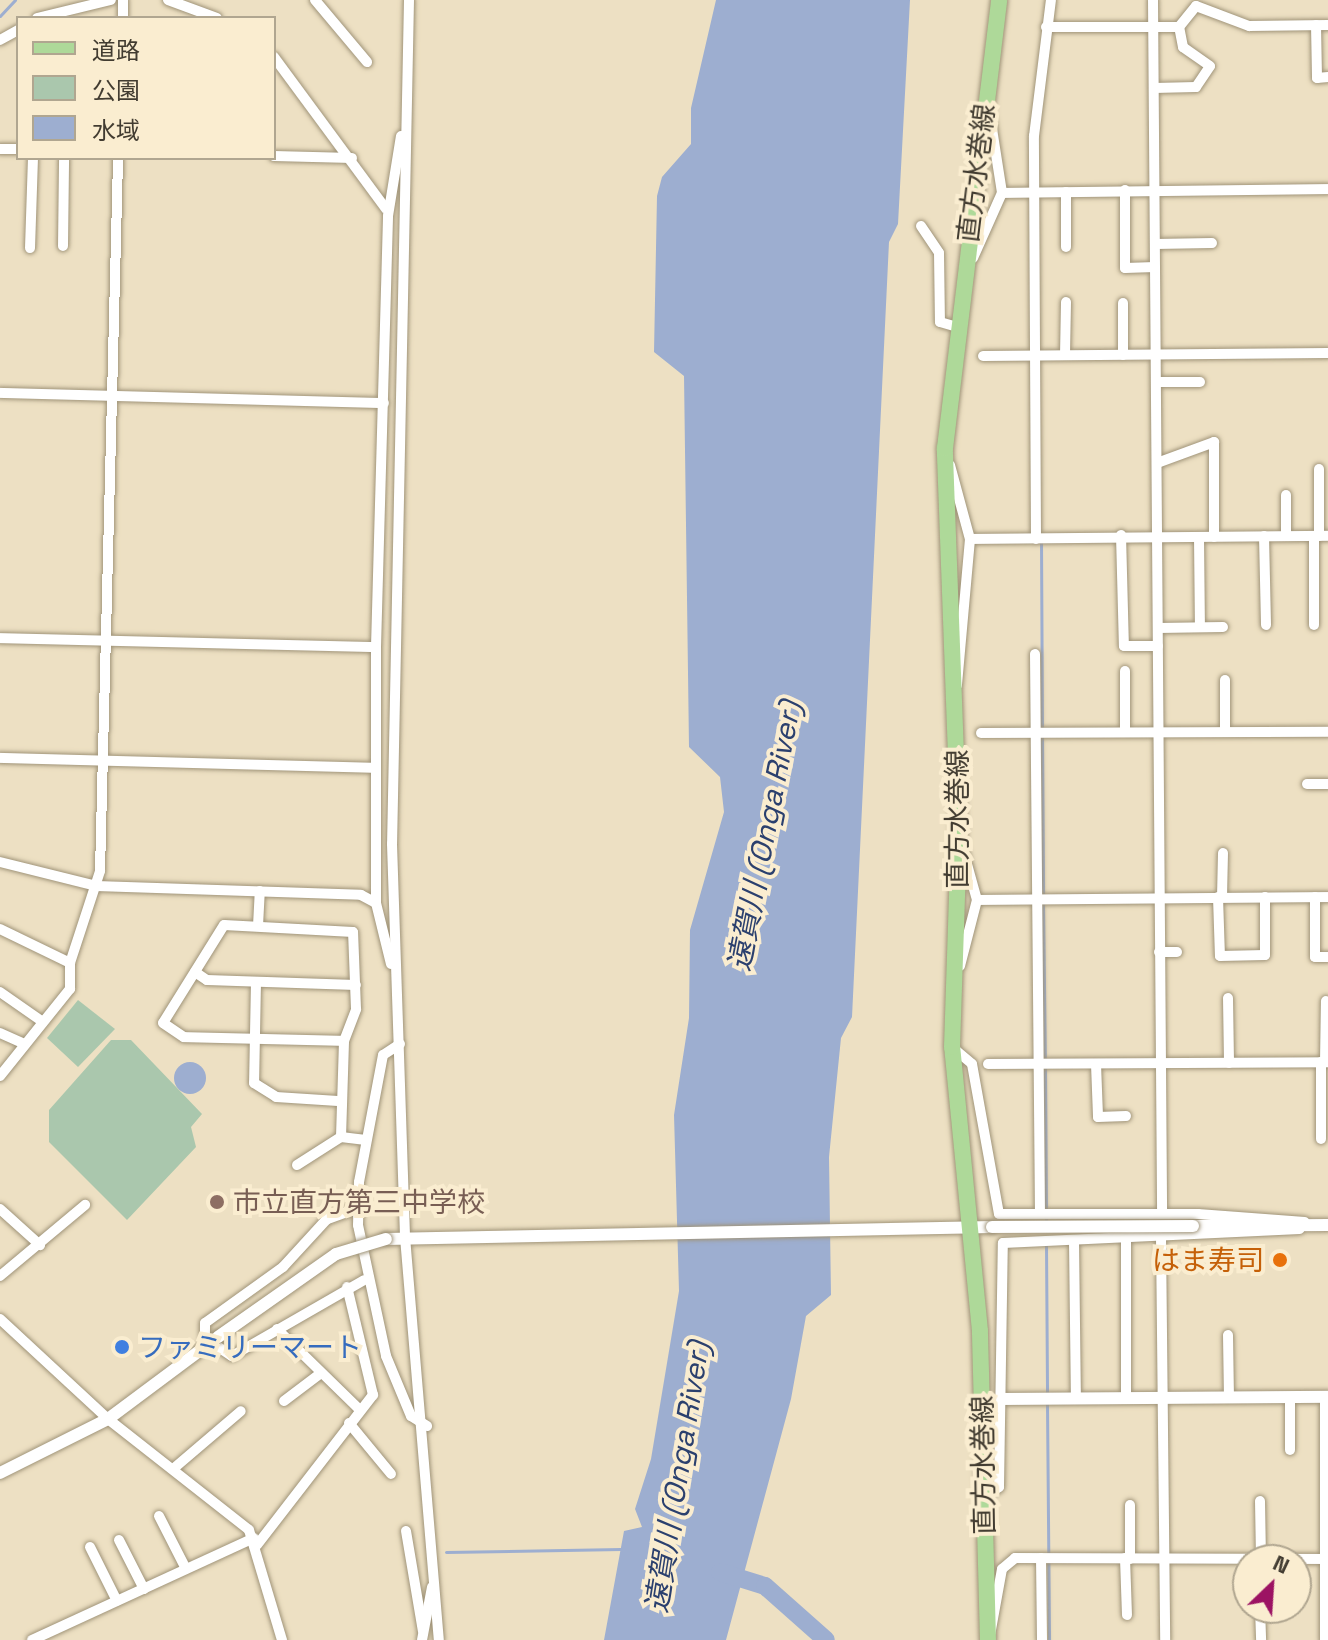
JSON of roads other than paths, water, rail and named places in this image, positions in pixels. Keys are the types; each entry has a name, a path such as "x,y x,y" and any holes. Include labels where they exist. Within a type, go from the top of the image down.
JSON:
{"main road":[{"name":"直方水巻線","path":"988,1640 980,1331 962,1228 952,1047 959,837 957,686 945,448 957,327 999,0"}],"street":[{"path":"45,16 111,0"},
{"path":"168,0 212,16"},
{"path":"315,0 367,62"},
{"path":"409,0 396,989 405,1237 427,1426 439,1640"},
{"path":"1039,539 1038,356 1032,192 1051,0"},
{"path":"1153,0 1153,354 1157,463 1154,536 1158,628 1155,646 1158,1213"},
{"path":"1050,27 1179,27 1196,6 1249,26 1322,25 1317,78 1328,77"},
{"path":"1154,88 1196,87 1210,66 1183,47 1179,27"},
{"path":"276,60 352,158 388,216"},
{"path":"964,275 1002,193 986,92"},
{"path":"396,989 376,903 376,647 388,216 405,122"},
{"path":"276,156 352,158"},
{"path":"30,248 33,160"},
{"path":"63,246 64,160"},
{"path":"0,1076 70,989 70,963 96,886 103,761 118,160"},
{"path":"1002,193 1328,189"},
{"path":"1125,190 1125,268 1153,267"},
{"path":"1066,192 1066,247"},
{"path":"921,226 939,253 940,322 957,327"},
{"path":"1155,244 1212,243"},
{"path":"1065,355 1066,302"},
{"path":"1123,303 1123,355"},
{"path":"983,356 1328,353"},
{"path":"1156,382 1200,382"},
{"path":"0,393 384,403"},
{"path":"1157,463 1214,442 1214,537"},
{"path":"945,448 970,539 957,686"},
{"path":"1314,625 1320,536 1319,469"},
{"path":"1286,495 1286,536"},
{"path":"970,539 1121,535 1320,536"},
{"path":"1121,535 1124,646 1155,646"},
{"path":"1264,536 1266,625"},
{"path":"1199,537 1200,627"},
{"path":"1158,628 1223,627"},
{"path":"0,638 376,647"},
{"path":"1035,654 1040,733 1043,1212"},
{"path":"1125,671 1125,731"},
{"path":"1225,680 1225,732"},
{"path":"981,733 1328,732"},
{"path":"0,758 376,768"},
{"path":"1307,784 1328,784"},
{"path":"955,987 977,900 959,837"},
{"path":"1223,853 1220,956 1265,955 1265,897"},
{"path":"0,862 96,886 361,895 376,903"},
{"path":"258,926 260,891"},
{"path":"1315,897 1315,957 1328,957"},
{"path":"977,900 1328,897"},
{"path":"341,1137 338,1101 344,1041 356,985 353,932 224,925 163,1023 184,1037 344,1041"},
{"path":"0,929 70,963"},
{"path":"1159,952 1177,952"},
{"path":"195,972 207,980 356,985"},
{"path":"256,982 254,1083 276,1097 338,1101"},
{"path":"0,992 43,1022"},
{"path":"1228,998 1229,1063"},
{"path":"1321,1139 1326,1001"},
{"path":"0,1033 25,1044"},
{"path":"400,1044 383,1055 366,1140 358,1208 364,1280 411,1416 427,1426"},
{"path":"952,1047 972,1064 999,1214 1158,1213 1323,1225"},
{"path":"988,1064 1325,1062"},
{"path":"1096,1064 1098,1117 1126,1116"},
{"path":"297,1165 341,1137 366,1140"},
{"path":"0,1276 85,1205"},
{"path":"358,1208 327,1219 283,1267 205,1323 214,1341 232,1356 347,1287 364,1280"},
{"path":"0,1209 40,1245"},
{"path":"0,1473 108,1419 336,1254 386,1239 992,1227 1323,1225"},
{"path":"983,1497 999,1487 1004,1399 1003,1243 1158,1238 1323,1225"},
{"path":"1158,1238 1161,1557 1165,1640"},
{"path":"1126,1239 1126,1396"},
{"path":"1074,1241 1076,1398"},
{"path":"32,1640 186,1569 256,1541 373,1395 347,1287"},
{"path":"0,1319 108,1419 173,1469 256,1541 282,1640"},
{"path":"277,1329 360,1410"},
{"path":"1228,1335 1229,1398"},
{"path":"284,1401 321,1373"},
{"path":"1004,1399 1159,1395 1327,1397 1325,1640"},
{"path":"1290,1397 1290,1450"},
{"path":"173,1469 241,1411"},
{"path":"349,1423 391,1474"},
{"path":"1259,1544 1260,1501"},
{"path":"1127,1615 1130,1505"},
{"path":"159,1516 186,1569"},
{"path":"406,1531 422,1635"},
{"path":"119,1540 144,1589"},
{"path":"90,1547 117,1601"},
{"path":"988,1640 1002,1569 1015,1558 1232,1558"},
{"path":"1042,1640 1045,1558"},
{"path":"422,1635 435,1575"}],"water":[{"name":"遠賀川 (Onga River)","path":"716,0 910,0 898,224 889,242 852,1017 841,1038 829,1157 831,1295 806,1316 791,1399 726,1640 604,1640 624,1531 642,1527 635,1509 651,1459 679,1291 674,1115 689,1018 690,930 724,812 720,777 689,747 684,376 654,352 657,196 662,177 691,144 691,108"},
{"path":"190,1062 201,1067 206,1078 201,1089 190,1094 179,1089 174,1078 179,1067"}],"waterway":[{"path":"0,16 15,0"},
{"path":"1041,540 1042,728"},
{"path":"1042,736 1043,896"},
{"path":"1043,904 1045,1060"},
{"path":"1045,1068 1046,1224"},
{"path":"1046,1244 1047,1396"},
{"path":"1047,1404 1049,1640"},
{"path":"446,1552 621,1549"},
{"path":"720,1572 765,1586 826,1640"}],"place":[{"name":"市立直方第三中学校","path":"217,1202"},
{"name":"はま寿司","path":"1280,1260"},
{"name":"ファミリーマート","path":"122,1347"}]}
